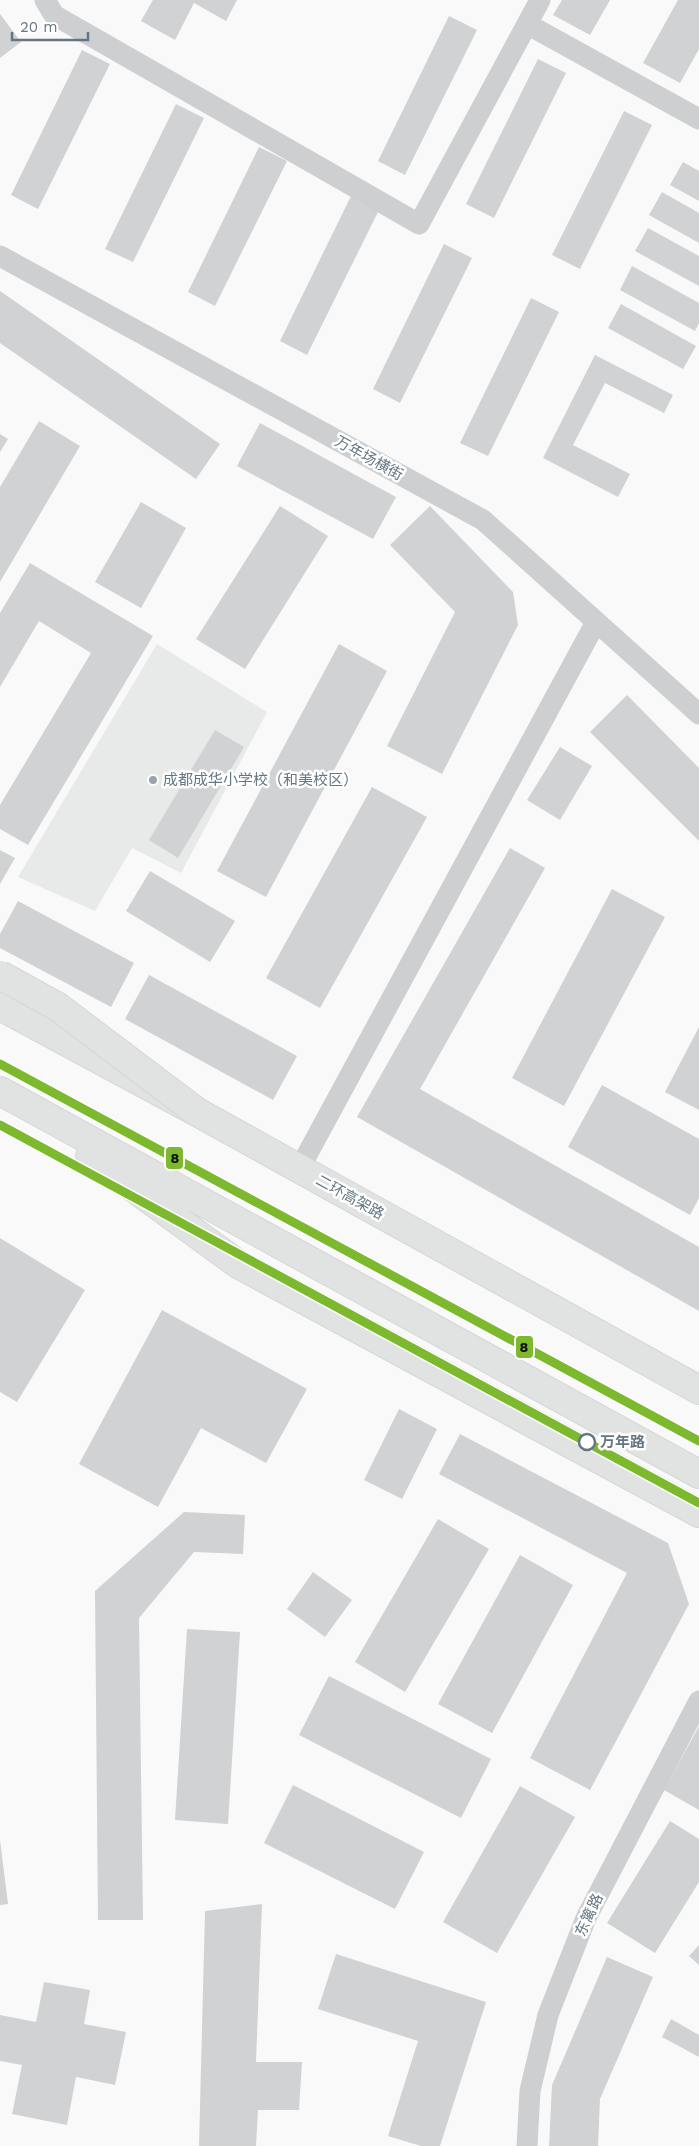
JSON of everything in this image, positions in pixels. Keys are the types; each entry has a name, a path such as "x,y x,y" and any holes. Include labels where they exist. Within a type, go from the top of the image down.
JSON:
{"highway":[{"path":"0,975 58,1007 196,1112"},
{"name":"二环高架路","path":"0,1006 699,1390"},
{"path":"0,1091 699,1474"},
{"path":"62,1136 238,1264 699,1513"}],"street":[{"path":"45,0 54,15 419,224 540,0"},
{"path":"526,24 699,118"},
{"name":"万年场横街","path":"0,256 483,520 699,714"},
{"path":"303,1162 596,622"},
{"name":"东篱路","path":"527,2146 530,2091 548,2015 586,1918 699,1701"}],"shaded area":[{"name":"成都成华小学校（和美校区）","path":"157,644 267,712 181,873 132,848 95,911 18,877"}],"building":[{"path":"153,0 237,0 226,21 194,3 175,40 141,21"},
{"path":"562,0 610,0 590,35 553,15"},
{"path":"678,0 699,0 699,49 680,83 643,63"},
{"path":"0,14 21,42 0,58"},
{"path":"449,16 477,30 405,175 378,161"},
{"path":"82,50 110,64 38,209 11,195"},
{"path":"538,59 566,73 494,218 466,204"},
{"path":"176,104 204,118 133,262 105,249"},
{"path":"624,111 652,125 580,269 552,255"},
{"path":"259,147 287,161 215,306 188,292"},
{"path":"683,162 699,171 699,201 670,185"},
{"path":"662,192 699,213 699,243 649,215"},
{"path":"351,196 379,210 307,355 280,341"},
{"path":"648,228 699,256 699,286 635,251"},
{"path":"444,244 472,258 400,403 373,389"},
{"path":"632,266 699,303 699,323 695,331 620,290"},
{"path":"0,291 220,444 196,479 0,343"},
{"path":"531,298 559,312 488,456 460,443"},
{"path":"621,304 696,346 683,369 608,328"},
{"path":"595,355 673,395 664,413 605,383 573,445 630,474 618,497 543,458"},
{"path":"39,421 80,446 0,582 0,487"},
{"path":"260,423 396,497 373,539 237,466"},
{"path":"0,434 8,439 0,452"},
{"path":"141,502 186,528 141,608 95,582"},
{"path":"280,506 328,536 245,669 196,639"},
{"path":"430,506 513,592 518,625 442,774 387,746 455,612 390,545"},
{"path":"30,563 153,636 28,845 0,829 0,805 91,653 39,621 0,687 0,613"},
{"path":"339,644 387,671 266,897 217,871"},
{"path":"627,695 699,768 699,841 590,732"},
{"path":"215,730 244,747 178,858 149,840"},
{"path":"560,747 592,766 560,820 527,800"},
{"path":"372,787 427,817 320,1008 266,978"},
{"path":"510,848 545,868 420,1089 699,1247 699,1311 357,1117"},
{"path":"0,850 15,858 0,884"},
{"path":"150,871 235,921 210,962 126,911"},
{"path":"612,889 665,917 564,1106 512,1078"},
{"path":"18,901 134,963 111,1007 0,948 0,934"},
{"path":"149,975 297,1056 273,1100 125,1019"},
{"path":"699,1027 699,1110 665,1092"},
{"path":"602,1085 699,1139 699,1198 690,1215 568,1147"},
{"path":"0,1238 85,1290 17,1402 0,1392"},
{"path":"162,1310 307,1389 266,1463 201,1428 158,1507 79,1464"},
{"path":"399,1409 437,1429 402,1499 364,1480"},
{"path":"460,1434 668,1543 689,1604 590,1790 530,1758 627,1573 439,1474"},
{"path":"184,1512 245,1515 243,1554 194,1552 139,1618 143,1920 98,1920 95,1591"},
{"path":"438,1519 489,1549 405,1692 355,1662"},
{"path":"520,1555 573,1585 492,1733 438,1704"},
{"path":"313,1572 352,1600 325,1637 287,1609"},
{"path":"187,1629 240,1632 228,1824 175,1820"},
{"path":"329,1676 491,1759 461,1818 299,1735"},
{"path":"699,1726 699,1810 664,1790"},
{"path":"293,1785 424,1852 395,1909 264,1843"},
{"path":"520,1786 575,1817 497,1953 443,1922"},
{"path":"670,1821 699,1839 699,1882 655,1953 607,1923"},
{"path":"0,1840 8,1904 0,1905"},
{"path":"262,1904 256,2062 302,2062 299,2110 258,2110 256,2146 199,2146 205,1911"},
{"path":"699,1945 699,1965 689,1956"},
{"path":"336,1954 486,2002 440,2146 421,2146 388,2136 418,2041 318,2009"},
{"path":"607,1957 653,1977 600,2099 598,2146 549,2146 552,2085"},
{"path":"44,1982 90,1990 84,2024 126,2032 115,2085 76,2077 67,2125 12,2114 22,2065 0,2061 0,2015 36,2022"},
{"path":"671,2019 699,2035 699,2057 662,2037"}],"transit line":[{"name":"8","path":"0,1064 699,1441"},
{"name":"8","path":"0,1125 699,1503"}],"place":[{"name":"成都成华小学校（和美校区）","path":"153,780"},
{"name":"万年路","path":"587,1442"}]}
